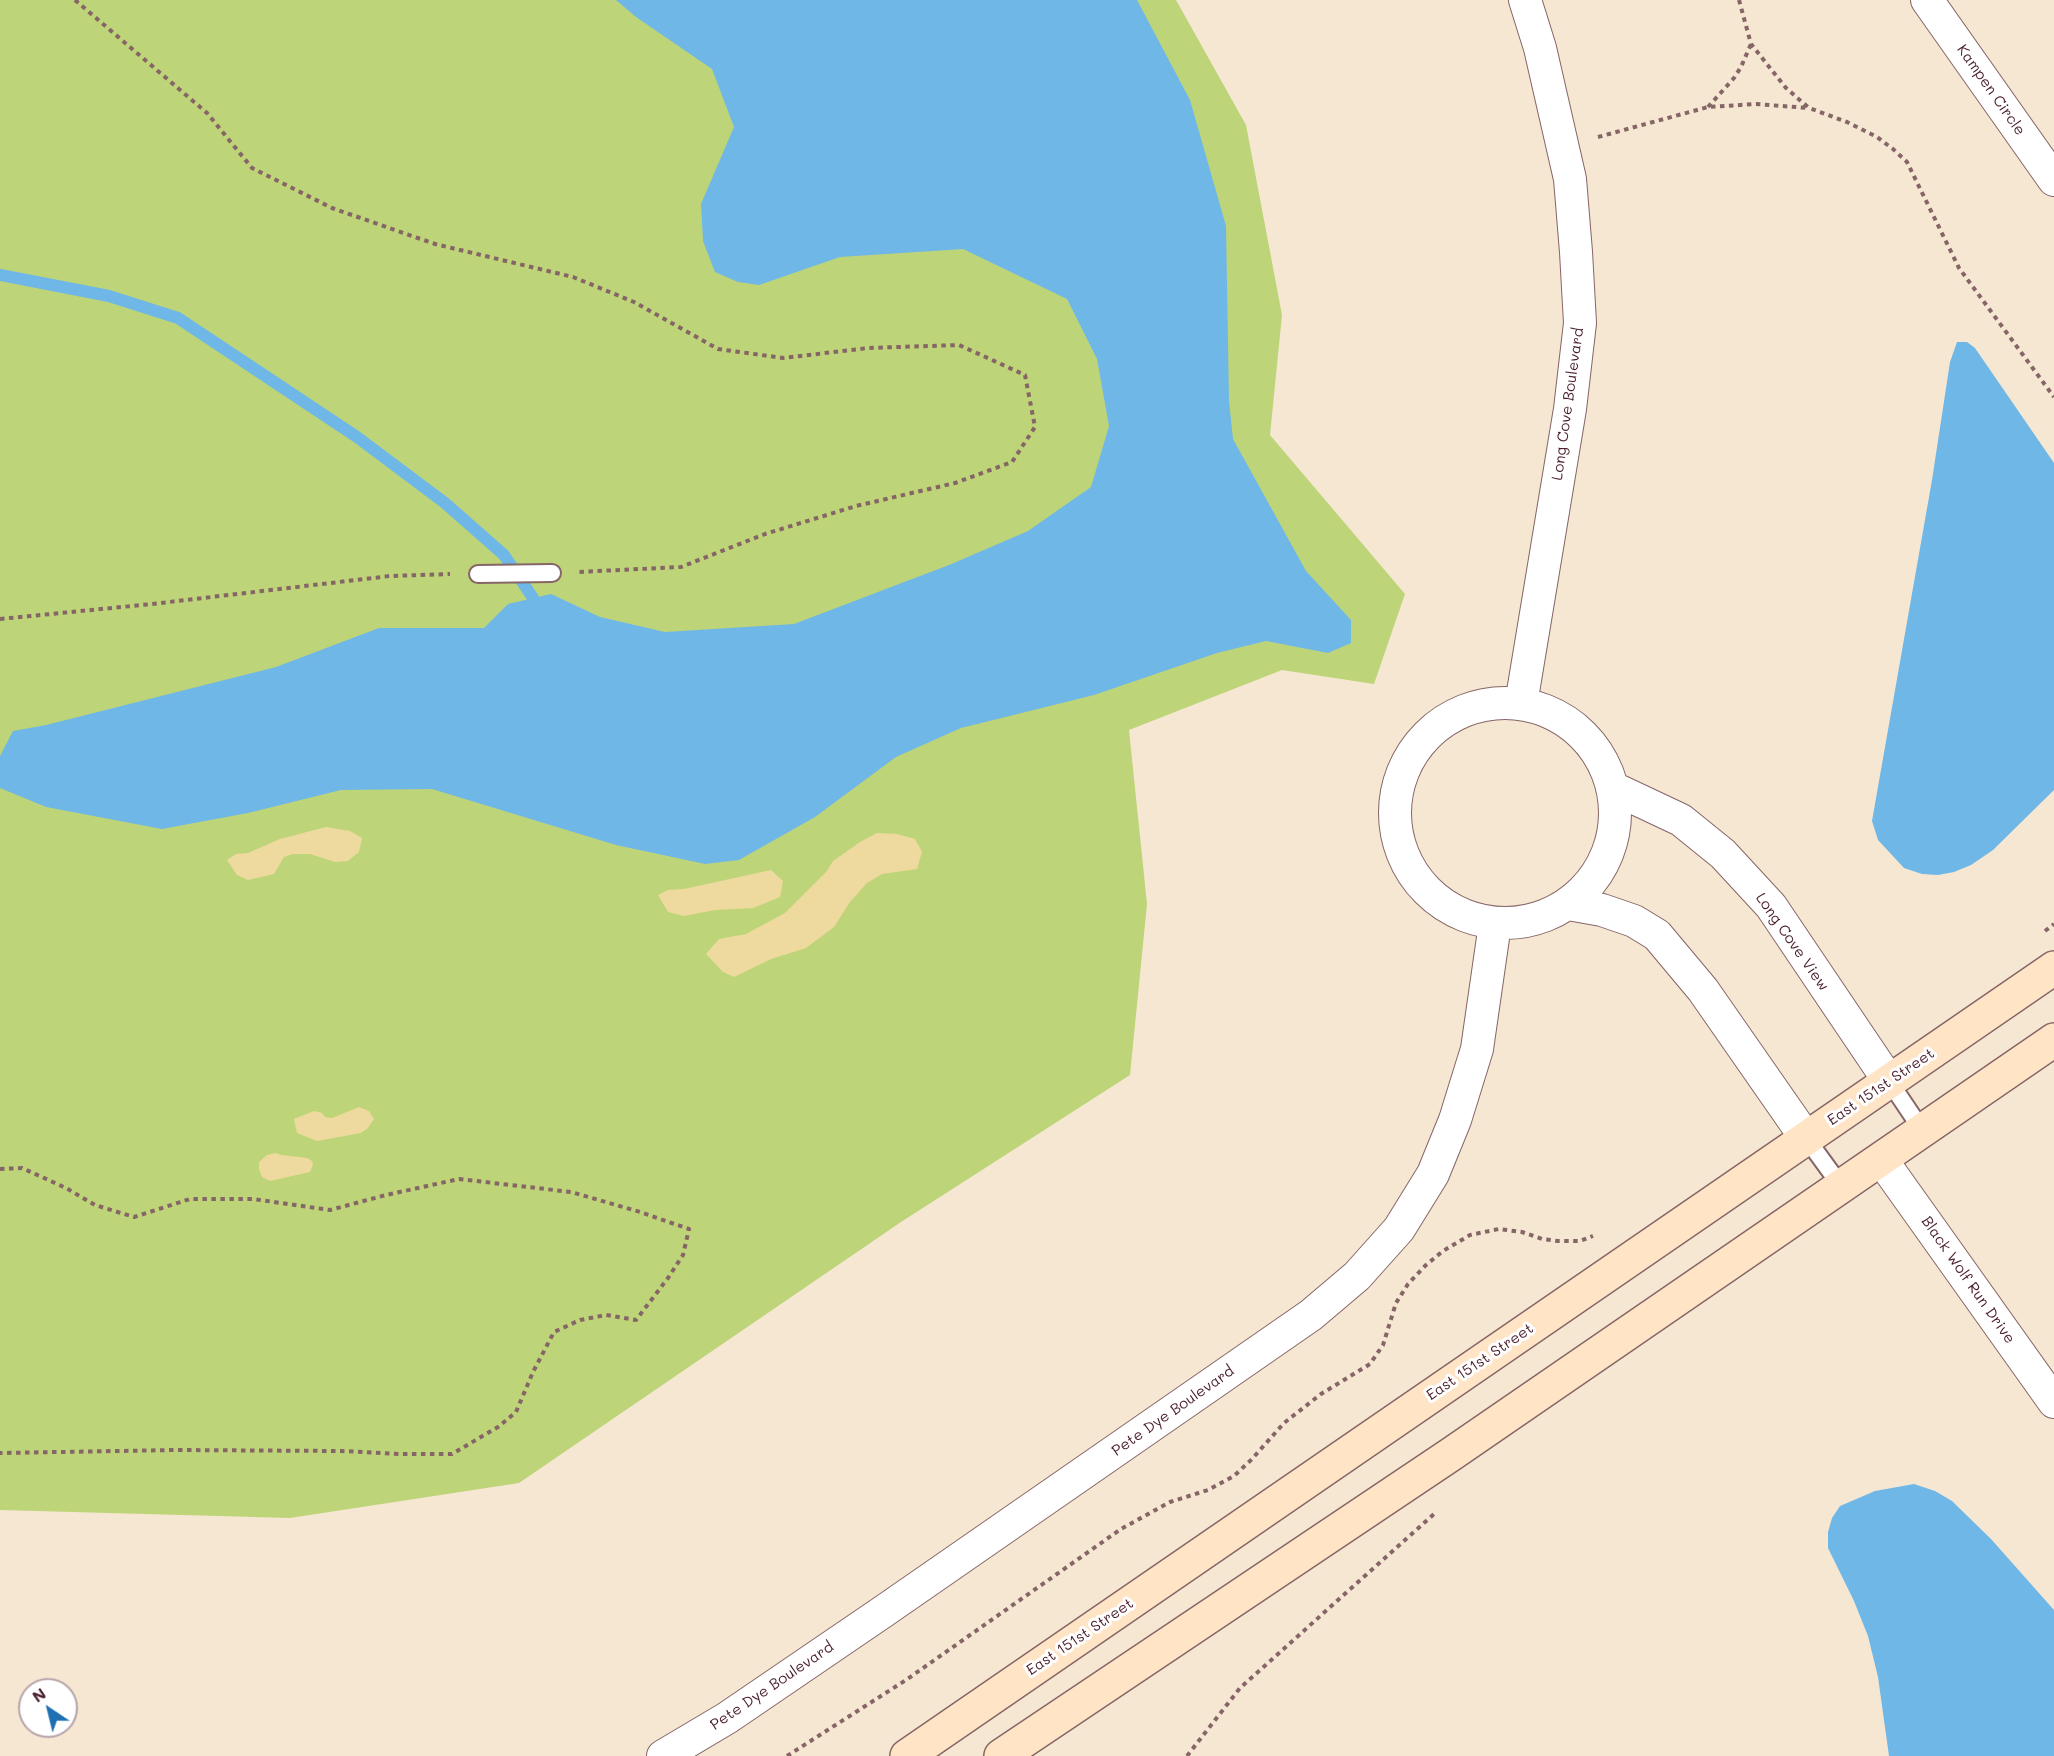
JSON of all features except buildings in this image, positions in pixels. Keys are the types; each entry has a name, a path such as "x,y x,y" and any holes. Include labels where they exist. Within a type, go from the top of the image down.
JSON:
{"street":[{"name":"Long Cove Boulevard","path":"1521,704 1570,409 1580,323 1570,179 1540,48 1525,0"},
{"name":"Kampen Circle","path":"1927,0 2054,180"},
{"path":"1486,704 1521,704 1547,711 1569,723 1582,735 1604,763 1613,788 1616,820 1609,853 1592,882 1568,904 1533,921 1495,924 1461,915 1431,897 1409,869 1396,836 1395,801 1404,767 1424,738 1452,716 1486,704"},
{"name":"Long Cove View","path":"1613,788 1681,820 1723,854 1771,906 1888,1081"},
{"path":"1568,904 1602,910 1634,921 1657,934 1703,990 1806,1138"},
{"name":"Pete Dye Boulevard","path":"663,1756 727,1718 932,1578 1311,1315 1357,1276 1399,1229 1433,1174 1455,1120 1477,1050 1495,924"},
{"name":"East 151st Street","path":"907,1756 2054,968"},
{"path":"1001,1756 1450,1455 2054,1040"},
{"name":"Black Wolf Run Drive","path":"1881,1159 2054,1402"}],"lane":[{"path":"478,574 552,573"},
{"path":"1888,1081 1922,1130"},
{"path":"1806,1138 1841,1186"}],"path":[{"path":"75,0 207,113 252,168 333,208 435,244 573,277 634,302 718,349 783,358 868,348 959,345 1025,375 1035,427 1012,462 956,483 856,506 765,534 681,567 552,573"},
{"path":"1739,0 1751,44 1786,88 1809,108"},
{"path":"1708,107 1737,72 1751,44"},
{"path":"1564,147 1708,107 1756,104 1809,108 1847,122 1877,137 1906,162 1959,268 2054,397"},
{"path":"0,619 390,576 478,574"},
{"path":"2040,934 2054,924"},
{"path":"0,1169 22,1168 66,1188 95,1205 134,1217 190,1199 253,1199 330,1210 459,1179 571,1192 689,1229 683,1255 669,1278 636,1320 606,1316 580,1320 554,1332 533,1372 516,1412 498,1427 452,1454 399,1454 342,1450 0,1453"},
{"path":"788,1756 906,1680 1121,1529 1170,1502 1208,1490 1234,1476 1284,1423 1321,1394 1370,1364 1383,1345 1396,1303 1408,1284 1443,1251 1470,1235 1499,1229 1558,1241 1580,1241 1597,1235"}],"green space":[{"path":"0,0 1176,0 1246,125 1282,315 1270,435 1405,594 1374,684 1282,670 1129,730 1147,904 1130,1075 901,1222 519,1483 290,1518 0,1510"}],"sand":[{"path":"326,827 350,831 362,838 359,852 348,861 335,862 310,854 293,854 284,857 274,874 248,880 237,875 227,860 236,854 248,853 280,839"},
{"path":"877,833 897,834 915,839 922,852 917,869 882,874 867,883 850,902 834,927 806,948 771,959 734,977 723,972 706,954 719,939 746,934 785,913 826,872 833,861"},
{"path":"771,870 783,881 780,897 753,908 715,910 684,916 668,912 658,895 668,890 684,889"},
{"path":"359,1107 369,1111 374,1119 361,1133 317,1141 297,1133 294,1119 314,1111 332,1118"},
{"path":"276,1153 307,1158 312,1161 313,1165 310,1172 270,1181 262,1177 259,1162 267,1155"}],"water":[{"path":"616,0 1137,0 1190,100 1226,226 1229,401 1233,439 1306,571 1351,620 1351,643 1328,653 1266,641 1217,653 1094,695 961,728 896,757 815,817 739,860 705,864 616,845 432,789 341,790 248,813 162,829 46,807 0,788 0,756 13,731 46,725 276,667 379,628 484,628 508,604 551,594 600,617 665,632 794,624 949,565 1028,531 1091,487 1109,426 1097,359 1067,299 963,249 840,257 759,285 738,282 715,272 703,241 701,204 734,127 712,69 636,17"},
{"path":"1957,342 1967,342 1975,348 2054,463 2054,790 1993,850 1971,865 1938,875 1922,874 1904,868 1878,840 1872,821 1932,480 1950,362"},
{"path":"1914,1484 1935,1491 1952,1501 1991,1539 2054,1610 2054,1756 1889,1756 1878,1677 1868,1636 1828,1548 1828,1532 1832,1518 1840,1506 1875,1491"}],"waterway":[{"path":"0,275 109,296 178,318 357,437 445,503 504,555 533,598"}]}
